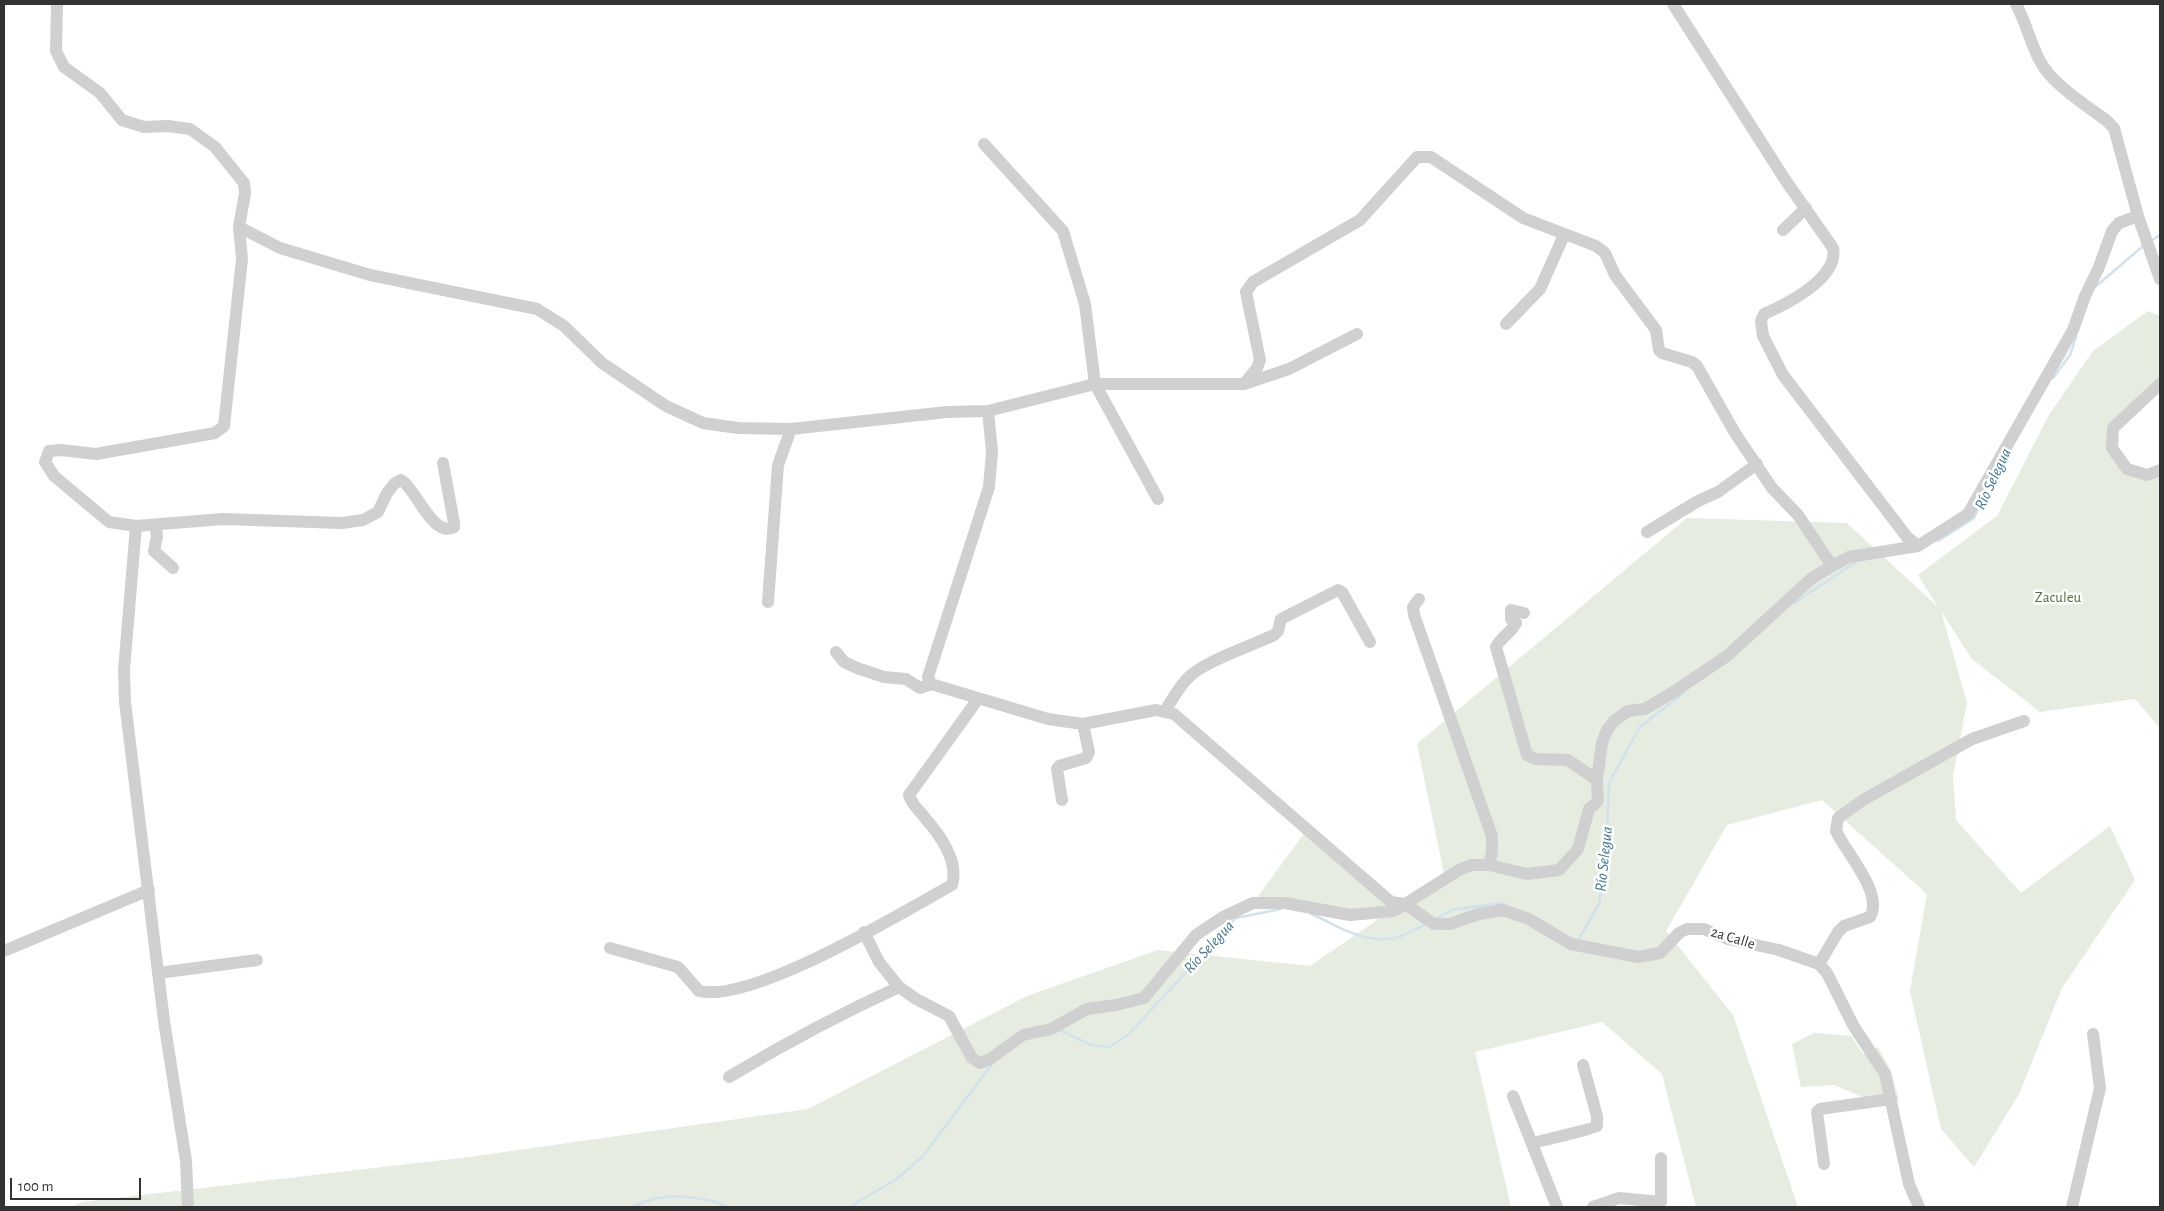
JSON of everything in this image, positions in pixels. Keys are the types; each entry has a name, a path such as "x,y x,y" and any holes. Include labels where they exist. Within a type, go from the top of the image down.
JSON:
{"street":[{"path":"57,4 56,51 64,67 100,93 122,120 144,126 168,126 190,129 215,147 244,183 245,193 239,227 242,260 224,426 215,433 96,454 61,450 49,451 45,462 54,476 109,522 136,526 224,519 342,523 364,520 378,512 387,493 395,483 401,480 408,483 416,500 429,516 444,529 450,530 454,527 454,523 443,463"},
{"path":"1673,4 1781,173 1833,248 1834,256 1832,263 1808,290 1764,314 1761,321 1763,336 1784,376 1908,537 1918,546"},
{"path":"2016,4 2024,19 2039,60 2046,72 2114,128 2138,216 2160,279"},
{"path":"984,144 1063,231 1084,304 1095,384 1158,499"},
{"path":"1244,384 1257,368 1260,360 1246,292 1248,287 1253,282 1360,220 1417,157 1431,157 1523,218 1596,246 1604,253 1615,275 1656,330 1659,350 1662,353 1692,362 1698,366 1735,433 1772,488 1798,515 1832,566"},
{"path":"1783,230 1806,208"},
{"path":"864,932 880,962 899,987 916,999 949,1016 972,1058 980,1063 990,1059 1023,1035 1054,1027 1087,1009 1116,1006 1144,998 1196,935 1222,917 1253,903 1284,903 1350,915 1394,911 1459,870 1472,866 1489,865 1527,874 1559,870 1578,849 1589,809 1598,802 1597,780 1602,743 1607,730 1614,721 1628,711 1644,709 1675,691 1727,656 1812,578 1832,566 1849,557 1918,546 1968,514 2073,330 2112,231 2119,223 2138,216"},
{"path":"239,227 280,248 370,275 537,309 564,326 602,363 666,406 703,423 738,428 791,429 947,412 988,410 1095,384 1244,384 1290,370 1357,334"},
{"path":"1506,324 1540,289 1564,235"},
{"path":"2160,384 2113,428 2112,448 2127,469 2147,475 2160,470"},
{"path":"931,684 928,677 989,487 992,452 988,410"},
{"path":"768,602 778,465 791,429"},
{"path":"1647,532 1698,501 1718,492 1757,464"},
{"path":"155,525 157,536 154,551 173,568"},
{"path":"136,526 124,670 125,702 158,973 186,1161 188,1207"},
{"path":"836,652 838,658 844,662 884,677 906,679 920,688 931,684 1048,719 1084,724 1156,710 1164,712 1190,676 1206,666 1274,635 1278,631 1281,619 1335,592 1342,592 1370,642"},
{"path":"1419,598 1413,607 1414,615 1492,836 1492,852 1489,865"},
{"path":"1524,613 1511,610 1511,619 1516,624 1502,636 1496,647 1527,755 1536,759 1568,760 1597,780"},
{"path":"610,948 678,967 699,991 729,990 765,982 952,886 954,877 952,863 936,830 909,799 909,795 978,698"},
{"name":"2a Calle","path":"1164,712 1174,714 1391,902 1405,904 1431,921 1450,924 1479,914 1502,910 1527,918 1571,944 1638,957 1660,953 1679,933 1687,929 1704,929 1728,939 1779,950 1819,964"},
{"path":"1918,1207 1909,1184 1885,1074 1853,1025 1827,973 1819,964 1838,932 1844,926 1870,917 1874,911 1874,902 1864,877 1836,831 1838,818 1863,800 1972,739 2024,721"},
{"path":"1062,800 1057,769 1059,766 1086,758 1089,752 1084,724"},
{"path":"4,951 149,890"},
{"path":"158,973 257,960"},
{"path":"728,1077 785,1044 899,987"},
{"path":"2072,1207 2100,1088 2093,1034"},
{"path":"1533,1143 1593,1129 1597,1126 1597,1116 1583,1065"},
{"path":"1513,1096 1557,1207"},
{"path":"1824,1164 1817,1112 1820,1109 1891,1099"},
{"path":"1593,1207 1619,1198 1661,1202 1661,1158"}],"green space":[{"name":"Zaculeu","path":"2148,311 2160,316 2160,384 2113,428 2112,448 2127,469 2160,470 2160,728 2135,699 2040,712 1972,659 1941,611 1967,703 1953,775 1956,820 2021,893 2110,826 2135,880 2062,988 2019,1094 1974,1167 1941,1129 1910,991 1927,894 1822,800 1727,825 1666,931 1733,1015 1798,1207 1696,1207 1662,1074 1602,1022 1475,1052 1511,1207 70,1207 82,1202 469,1157 808,1109 1027,996 1158,950 1310,966 1444,874 1417,744 1687,518 1847,523 1938,607 1918,575 1997,516 2049,415 2093,351"},
{"path":"1308,828 1391,902 1388,909 1353,915 1253,903"},
{"path":"1814,1033 1851,1036 1863,1054 1878,1047 1891,1071 1899,1101 1877,1103 1834,1085 1801,1087 1792,1044"}],"waterway":[{"name":"Río Selegua","path":"2152,240 2160,235"},
{"name":"Río Selegua","path":"2094,288 2143,246"},
{"name":"Río Selegua","path":"2053,378 2070,355 2076,337"},
{"name":"Río Selegua","path":"1938,541 1974,518 1982,501"},
{"name":"Río Selegua","path":"1794,603 1859,560"},
{"name":"Río Selegua","path":"1577,942 1599,904 1606,861 1609,783 1640,727 1686,691"},
{"name":"Río Selegua","path":"1435,919 1452,910 1501,903 1506,905"},
{"name":"Río Selegua","path":"1060,1030 1091,1045 1109,1047 1128,1035 1236,918 1281,909"},
{"name":"Río Selegua","path":"1310,913 1356,935 1376,939 1396,938 1426,924"},
{"name":"Río Selegua","path":"849,1207 897,1179 923,1156 992,1064"},
{"name":"Río Selegua","path":"631,1207 657,1198 674,1196 703,1199 728,1207"}]}
